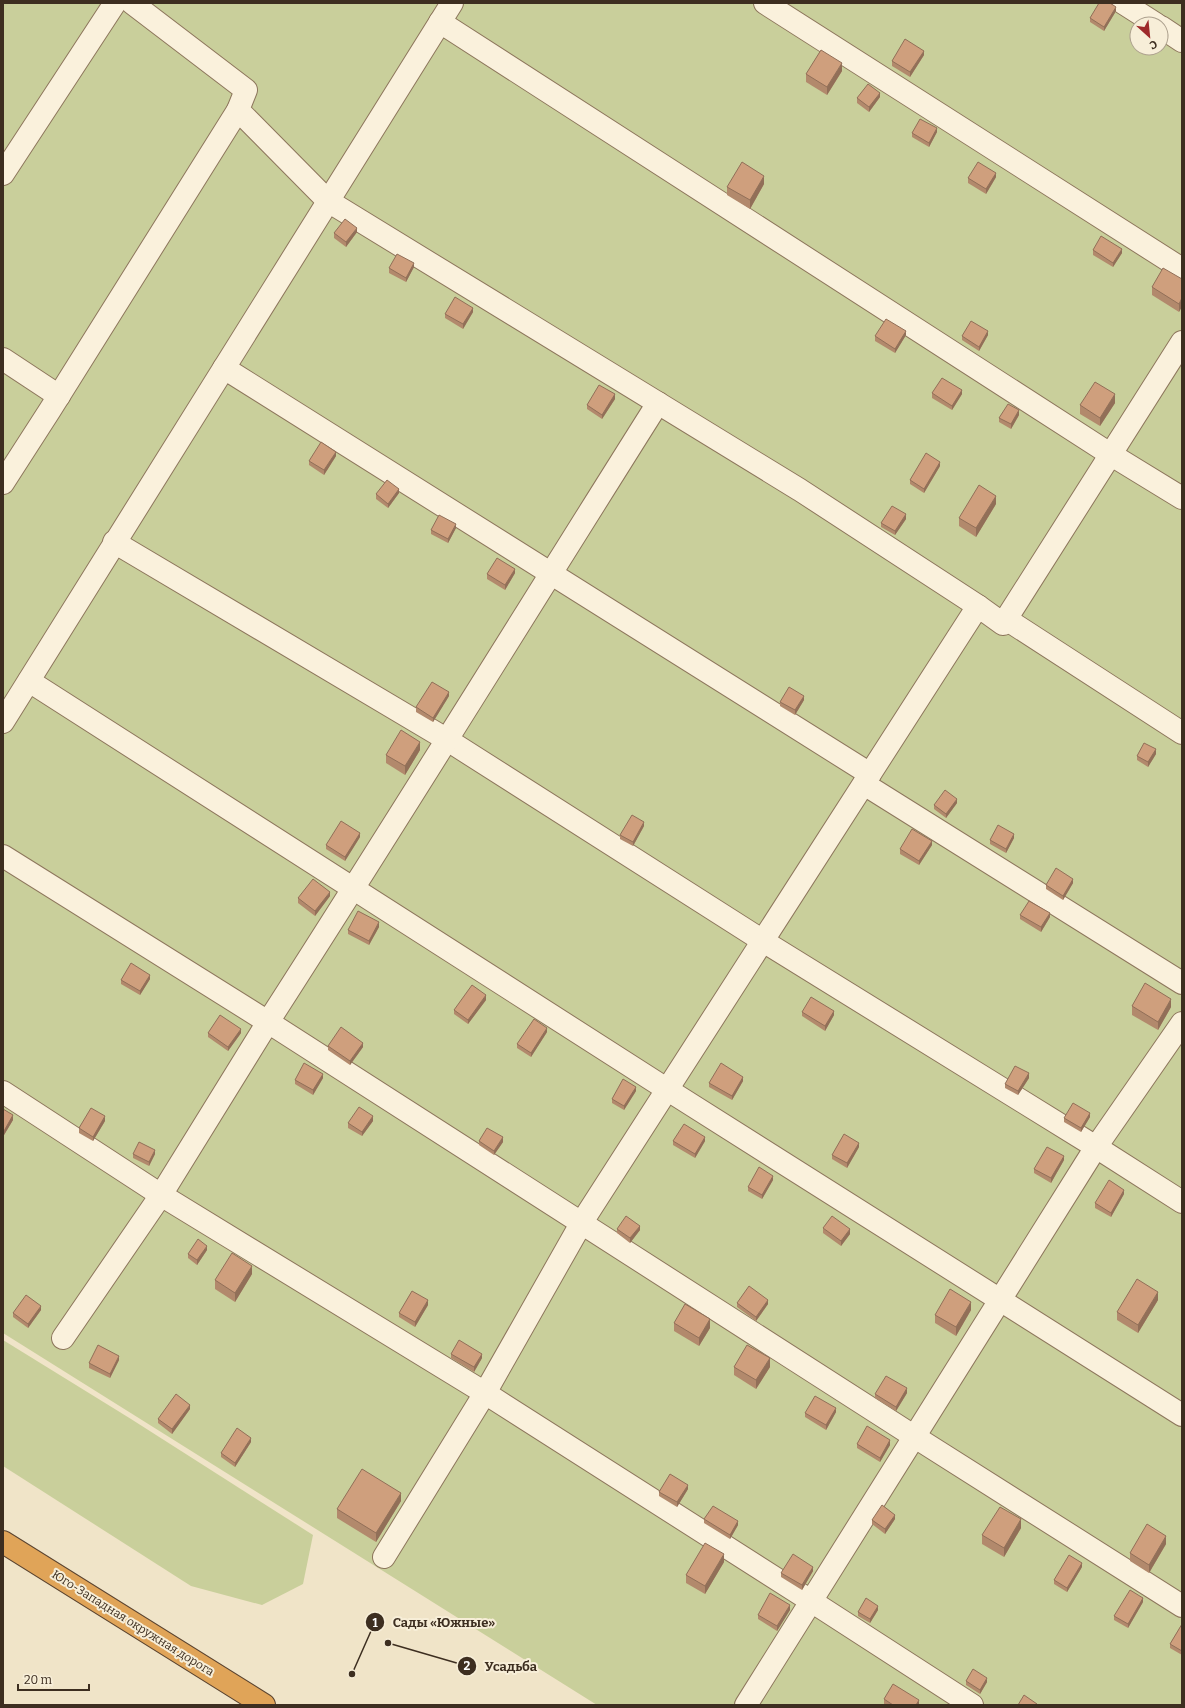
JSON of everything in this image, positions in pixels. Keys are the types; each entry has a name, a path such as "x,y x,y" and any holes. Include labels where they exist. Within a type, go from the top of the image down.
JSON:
{"highway":[{"name":"Юго-Западная окружная дорога","path":"3,1542 264,1705"}],"street":[{"path":"3,174 115,3"},
{"path":"3,483 238,110 246,90 132,3"},
{"path":"3,722 452,3"},
{"path":"765,3 1182,269"},
{"path":"1123,3 1143,16"},
{"path":"440,22 1110,454 1182,498"},
{"path":"1169,32 1182,41"},
{"path":"238,110 328,201 800,490 978,606 1003,624 1182,342"},
{"path":"3,359 59,396"},
{"path":"224,368 551,572 1182,983"},
{"path":"63,1338 161,1195 268,1022 354,889 446,739 658,403"},
{"path":"114,542 446,739 763,941 1096,1147 1182,1202"},
{"path":"384,1557 485,1393 582,1222 978,606"},
{"path":"1006,619 1182,733"},
{"path":"29,681 668,1090 1182,1415"},
{"path":"3,856 268,1022 915,1437 1182,1606"},
{"path":"746,1705 1096,1147 1182,1023"},
{"path":"3,1092 161,1195 485,1393 972,1705"}],"green space":[{"path":"3,3 1182,3 1182,1705 597,1705 3,1333"},
{"path":"3,1340 131,1419 313,1535 303,1584 262,1605 191,1586 3,1466"}],"building":[{"path":"1099,3 1110,3 1116,7 1104,27 1090,18"},
{"path":"905,39 924,51 910,72 892,61"},
{"path":"821,50 842,63 827,87 806,74"},
{"path":"868,84 880,93 869,107 857,98"},
{"path":"920,119 937,128 929,143 912,133"},
{"path":"742,162 764,176 750,200 727,187"},
{"path":"978,162 996,173 986,189 968,178"},
{"path":"345,219 357,228 346,242 334,233"},
{"path":"1101,236 1122,249 1113,263 1093,250"},
{"path":"397,254 414,263 406,278 389,268"},
{"path":"1163,268 1182,279 1182,298 1179,304 1152,287"},
{"path":"455,297 473,308 463,324 445,314"},
{"path":"886,319 906,331 895,349 875,336"},
{"path":"971,321 988,331 979,347 962,336"},
{"path":"942,378 962,390 952,406 932,393"},
{"path":"1095,382 1115,394 1100,418 1080,405"},
{"path":"599,385 615,394 602,415 587,405"},
{"path":"1008,404 1019,410 1011,424 999,418"},
{"path":"321,442 336,452 324,470 309,461"},
{"path":"926,453 940,462 924,489 910,480"},
{"path":"387,480 399,489 388,504 376,494"},
{"path":"979,485 996,496 976,528 959,518"},
{"path":"892,506 906,514 895,531 881,523"},
{"path":"439,515 456,524 448,539 431,530"},
{"path":"497,558 515,569 505,585 487,574"},
{"path":"432,682 449,692 433,718 416,707"},
{"path":"789,687 804,696 795,710 780,702"},
{"path":"401,730 420,742 405,766 386,755"},
{"path":"1144,743 1156,749 1148,762 1137,756"},
{"path":"945,790 957,799 946,814 934,805"},
{"path":"632,815 644,822 633,842 620,835"},
{"path":"341,821 360,833 345,857 326,845"},
{"path":"998,825 1014,834 1006,849 990,840"},
{"path":"912,829 932,841 919,861 900,849"},
{"path":"1056,868 1073,879 1063,896 1046,885"},
{"path":"313,879 330,892 315,911 298,898"},
{"path":"1029,901 1050,913 1041,927 1020,915"},
{"path":"358,911 379,922 369,941 348,930"},
{"path":"131,963 150,975 140,991 121,980"},
{"path":"1145,983 1171,999 1158,1022 1132,1006"},
{"path":"472,985 486,995 468,1020 454,1010"},
{"path":"811,997 834,1011 825,1026 802,1012"},
{"path":"220,1015 241,1029 228,1047 208,1033"},
{"path":"534,1019 547,1028 531,1053 517,1044"},
{"path":"341,1027 363,1043 350,1061 328,1046"},
{"path":"304,1063 323,1074 313,1090 295,1080"},
{"path":"721,1063 743,1077 732,1096 709,1083"},
{"path":"1015,1066 1029,1073 1018,1091 1005,1084"},
{"path":"623,1079 636,1087 624,1106 612,1099"},
{"path":"1073,1103 1090,1113 1081,1128 1064,1118"},
{"path":"359,1107 373,1116 362,1132 348,1123"},
{"path":"91,1108 105,1116 93,1137 79,1128"},
{"path":"3,1109 13,1115 4,1131 3,1130"},
{"path":"684,1124 705,1137 695,1154 673,1141"},
{"path":"487,1128 503,1137 494,1151 479,1141"},
{"path":"844,1134 859,1143 847,1163 832,1155"},
{"path":"139,1142 155,1150 149,1162 133,1154"},
{"path":"1047,1147 1064,1156 1051,1178 1034,1169"},
{"path":"759,1167 773,1176 762,1195 748,1187"},
{"path":"1109,1180 1124,1190 1111,1213 1095,1203"},
{"path":"626,1216 640,1226 630,1238 617,1229"},
{"path":"832,1216 850,1229 841,1241 823,1228"},
{"path":"198,1239 207,1246 197,1260 188,1254"},
{"path":"232,1253 252,1266 235,1293 215,1280"},
{"path":"1137,1279 1158,1292 1138,1325 1117,1312"},
{"path":"749,1286 768,1300 756,1317 737,1303"},
{"path":"950,1289 971,1302 956,1327 935,1315"},
{"path":"412,1291 428,1300 415,1322 399,1313"},
{"path":"26,1295 41,1306 28,1324 13,1313"},
{"path":"685,1304 710,1319 699,1338 674,1323"},
{"path":"459,1340 482,1354 474,1367 451,1354"},
{"path":"98,1345 119,1356 110,1374 89,1363"},
{"path":"747,1345 770,1358 756,1380 734,1367"},
{"path":"886,1376 907,1388 896,1407 875,1394"},
{"path":"176,1394 190,1405 172,1429 158,1419"},
{"path":"815,1396 836,1408 826,1425 805,1413"},
{"path":"867,1426 890,1440 880,1458 857,1444"},
{"path":"237,1428 251,1438 235,1463 221,1453"},
{"path":"362,1469 401,1493 376,1533 337,1509"},
{"path":"670,1474 688,1485 677,1502 659,1492"},
{"path":"882,1505 895,1515 885,1529 872,1520"},
{"path":"713,1506 738,1521 730,1535 704,1519"},
{"path":"1000,1507 1021,1519 1004,1548 982,1535"},
{"path":"1147,1524 1166,1536 1149,1565 1130,1553"},
{"path":"705,1543 724,1554 705,1586 686,1575"},
{"path":"793,1554 813,1567 802,1585 781,1573"},
{"path":"1069,1555 1082,1563 1067,1588 1054,1580"},
{"path":"1130,1590 1143,1598 1128,1624 1114,1616"},
{"path":"770,1593 790,1605 777,1626 758,1615"},
{"path":"866,1598 878,1606 870,1619 858,1612"},
{"path":"1182,1624 1182,1651 1170,1644"},
{"path":"973,1669 987,1678 980,1690 966,1681"},
{"path":"893,1684 919,1700 916,1705 893,1705 884,1699"},
{"path":"1024,1695 1037,1704 1037,1705 1018,1705"}],"place":[{"name":"Усадьба","path":"388,1643"},
{"name":"Сады «Южные»","path":"352,1674"}]}
